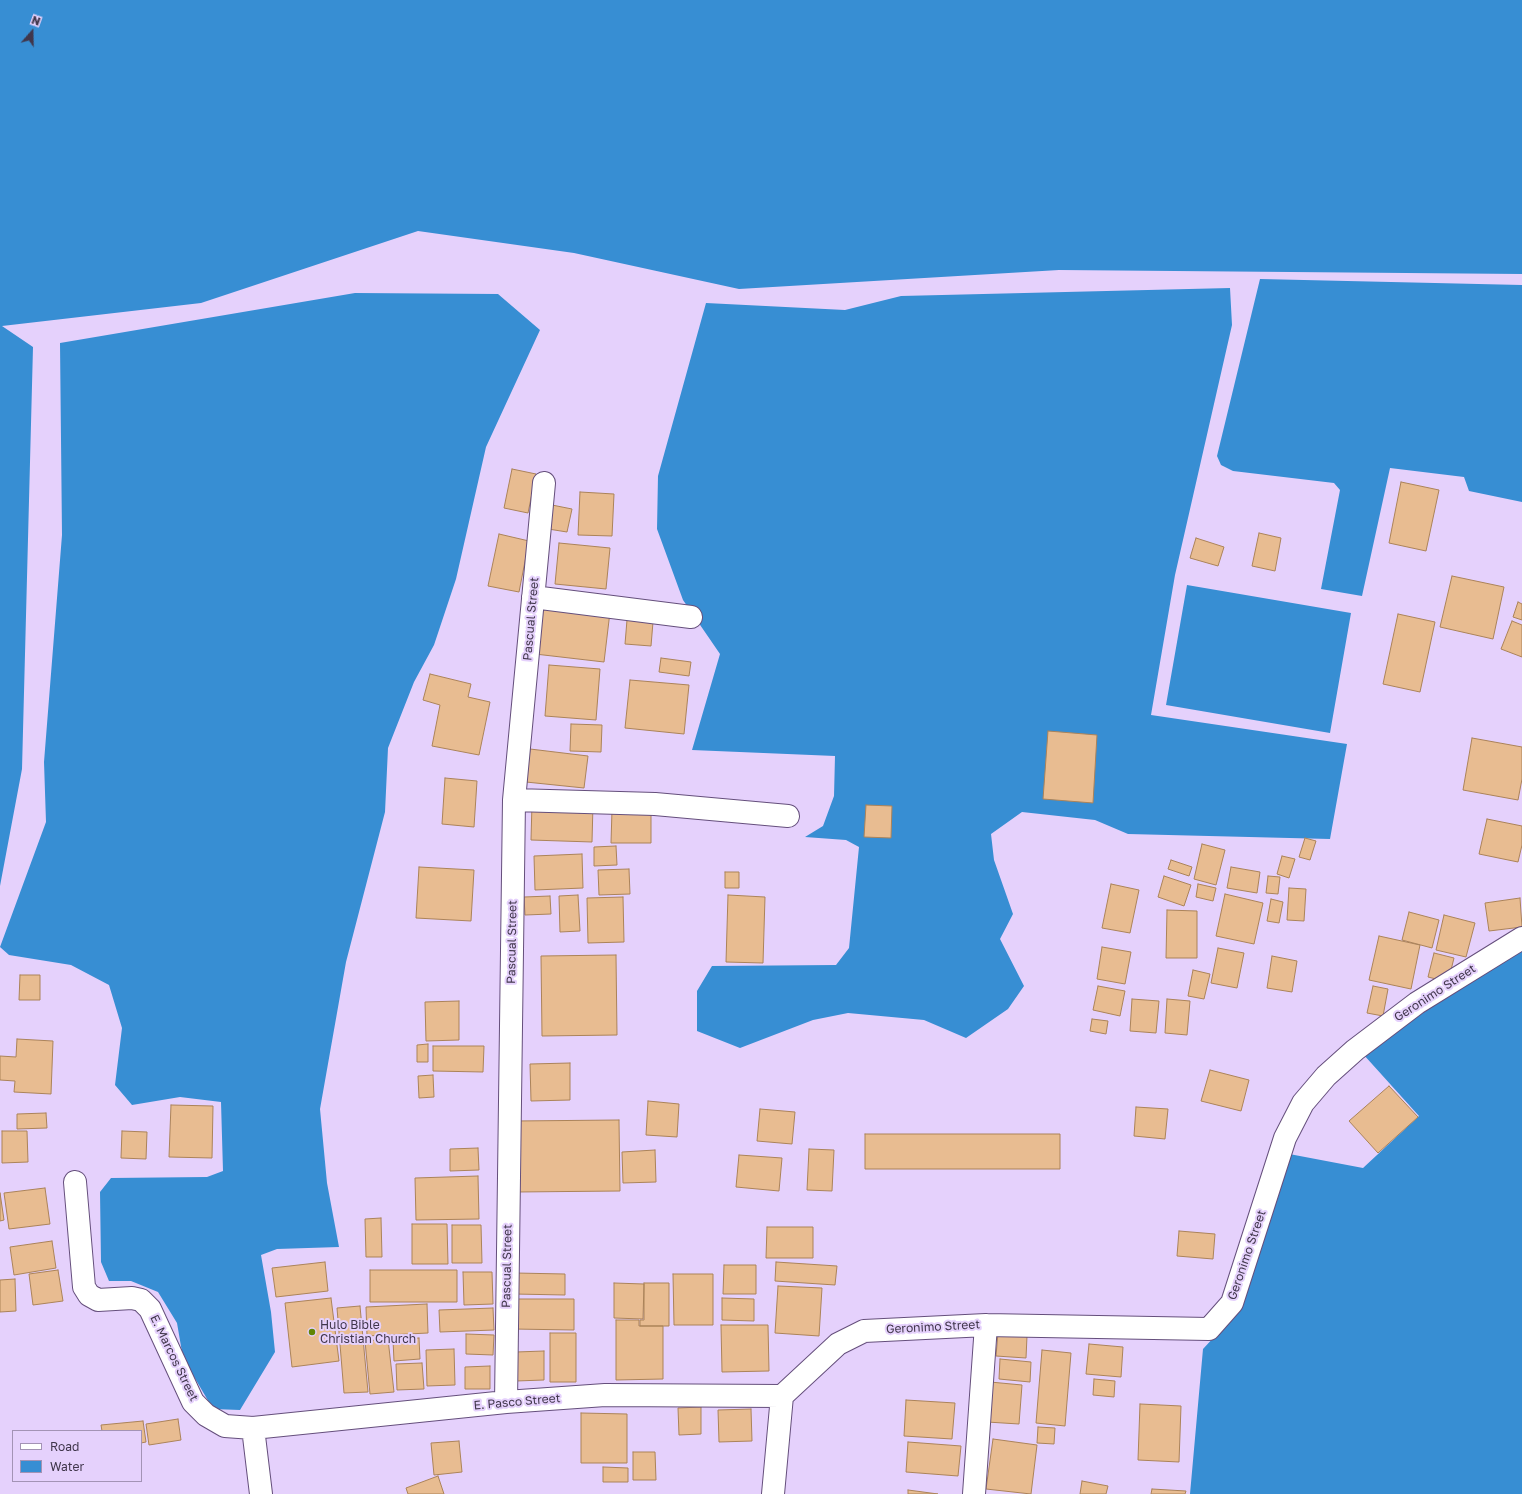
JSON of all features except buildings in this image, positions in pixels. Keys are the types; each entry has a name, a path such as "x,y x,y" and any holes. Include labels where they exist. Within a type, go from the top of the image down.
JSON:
{"street":[{"name":"Pascual Street","path":"506,1402 514,800 544,483"},
{"path":"533,597 691,617"},
{"path":"514,800 655,804 788,816"},
{"name":"Geronimo Street","path":"782,1396 838,1344 864,1331 986,1324 1209,1329 1232,1303 1285,1138 1303,1103 1326,1076 1355,1050 1416,1002 1522,938"},
{"name":"E. Marcos Street","path":"75,1182 84,1287 89,1295 98,1300 132,1298 141,1300 150,1309 193,1402 206,1415 225,1426 254,1428"},
{"path":"974,1494 986,1324"},
{"name":"E. Pasco Street","path":"254,1428 506,1402 605,1395 782,1396"},
{"path":"773,1494 782,1396"},
{"path":"254,1428 262,1494"}],"water":[{"path":"0,0 1522,0 1522,274 1059,270 739,289 574,253 418,231 201,303 2,326 33,347 22,769 0,886"},
{"path":"1260,279 1522,285 1522,502 1469,491 1464,477 1390,468 1362,596 1321,589 1340,490 1334,483 1233,471 1221,465 1217,456"},
{"path":"1230,288 1232,325 1175,575 1151,715 1347,744 1330,839 1128,834 1095,820 1022,812 991,834 994,860 1013,914 1000,939 1024,986 1008,1009 966,1038 924,1020 848,1013 813,1020 740,1048 697,1031 697,991 712,966 836,965 849,948 859,847 846,840 805,837 823,826 834,796 835,756 692,750 720,654 683,600 657,529 658,476 706,303 845,310 901,296"},
{"path":"355,293 498,294 540,330 486,447 456,579 434,645 414,682 388,748 385,812 346,962 320,1109 327,1183 339,1247 277,1249 261,1255 271,1312 275,1352 240,1410 213,1409 183,1358 177,1323 158,1292 131,1281 109,1281 101,1262 100,1192 111,1178 207,1177 223,1171 221,1102 180,1097 132,1105 115,1085 122,1028 109,985 71,965 9,955 0,947 46,822 44,762 62,535 60,343"},
{"path":"1187,585 1351,613 1330,733 1166,705"},
{"path":"1522,951 1522,1494 1190,1494 1203,1349 1240,1309 1284,1153 1363,1168 1419,1116 1363,1054 1500,960"}],"place":[{"name":"Hulo Bible Christian Church","path":"312,1332"}]}
